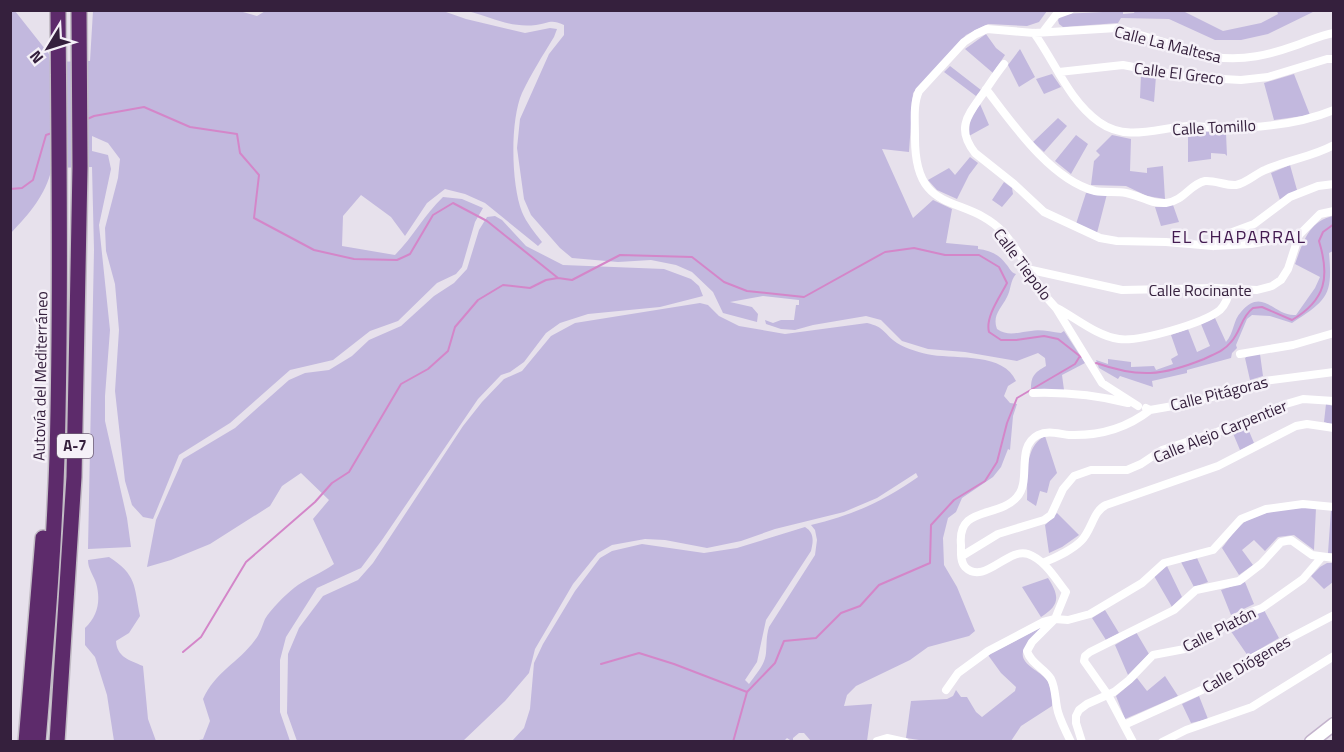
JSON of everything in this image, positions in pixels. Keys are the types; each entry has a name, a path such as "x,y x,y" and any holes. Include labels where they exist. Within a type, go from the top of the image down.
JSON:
{"highway":[{"name":"Autovía del Mediterráneo","path":"38,741 51,578 57,456 60,168 58,10"},
{"name":"A-7","path":"57,741 74,477 80,167 79,10"},
{"path":"26,741 47,480 57,456"},
{"path":"58,723 63,741"}],"street":[{"path":"1039,33 1056,15 1070,10"},
{"name":"Calle La Maltesa","path":"1039,33 1118,28 1214,57 1230,59 1250,58 1278,52 1334,33"},
{"name":"Calle Tiepolo","path":"1039,33 993,29 976,34 964,42 920,90 916,100 915,152 925,184 940,199 990,221 1004,233 1047,299 1056,308 1102,383 1138,406"},
{"name":"Calle Tomillo","path":"1039,33 1069,89 1096,120 1118,131 1144,133 1187,126 1222,128 1251,126 1309,120 1334,110"},
{"name":"Calle El Greco","path":"1059,72 1123,65 1186,77 1241,80 1268,77 1327,59 1334,60"},
{"path":"1004,64 968,114 965,132 967,142 975,153 1044,212 1100,238 1117,241 1213,246 1251,244 1299,235"},
{"path":"987,89 1029,145 1070,179 1097,192 1117,191 1155,204 1178,200 1199,183 1208,181 1238,184 1262,171 1287,161 1319,153 1334,145"},
{"path":"1213,246 1219,237 1254,224 1274,211 1290,196 1334,183"},
{"name":"Calle Rocinante","path":"1027,268 1122,290 1215,288 1257,290 1272,286 1281,280 1288,269 1299,235 1320,214 1334,211"},
{"path":"1056,308 1104,335 1119,339 1137,339 1212,315 1225,304 1230,290"},
{"path":"1240,354 1293,345 1334,333"},
{"name":"Calle Pitágoras","path":"1033,393 1067,392 1105,397 1150,410 1196,402 1264,381 1334,372"},
{"name":"Calle Alejo Carpentier","path":"962,556 998,534 1044,520 1051,515 1063,489 1074,476 1091,470 1127,470 1162,450 1303,399 1334,401"},
{"path":"1071,741 1058,712 1055,689 1051,679 1033,662 1027,651 1032,642 1055,619 1066,592 1043,563 1022,553 977,572 966,568 962,562 960,539 962,526 973,517 1007,505 1018,496 1022,487 1026,452 1033,439 1045,432 1078,435 1115,429 1134,422 1150,410"},
{"path":"1043,563 1072,548 1083,539 1099,508 1218,466 1296,426 1307,424 1334,428"},
{"path":"946,690 958,673 973,660 1043,622 1055,619 1068,620 1090,614 1142,584 1164,562 1213,550 1241,519 1266,509 1303,504 1334,507"},
{"path":"1133,741 1108,695 1084,661 1085,656 1174,610 1196,590 1239,581 1261,564 1281,542 1296,541 1312,555 1334,558"},
{"name":"Calle Platón","path":"1082,741 1076,723 1079,710 1100,697 1108,695 1129,680 1153,655 1190,648 1238,616 1262,608 1303,579 1321,558"},
{"name":"Calle Diógenes","path":"1124,725 1215,684 1250,659 1334,615"},
{"path":"1162,741 1186,730 1252,707 1334,656"},
{"path":"1311,741 1334,724"},
{"path":"877,741 886,738 905,741"}],"shaded area":[{"path":"236,10 257,16 267,10 429,10 446,12 525,33 550,28 557,29 522,93 515,119 513,152 518,200 526,220 542,242 538,246 485,203 465,194 445,189 427,203 405,236 391,217 361,195 343,216 342,246 395,255 443,197 462,199 483,208 475,222 462,267 456,274 437,283 398,321 370,331 333,360 290,370 230,423 179,455 153,519 143,517 132,505 125,481 115,391 119,330 115,284 106,251 105,228 118,178 120,159 108,143 92,136 92,151 108,155 111,169 99,225 110,330 105,421 127,518 131,547 88,549 94,250 92,167 52,168 36,204 11,233 11,11 15,11 49,54 50,62 90,61 93,11"},
{"path":"467,11 1047,11 1039,22 1027,26 988,24 966,35 913,93 909,152 882,149 913,218 933,200 952,209 946,243 978,246 978,249 997,255 1016,274 996,316 997,329 1010,333 1038,330 1061,333 1064,331 1085,363 1062,375 1064,390 1031,390 1034,375 1046,366 1045,358 1038,353 1017,361 965,352 928,349 902,341 881,320 866,316 795,330 781,329 766,324 765,320 773,323 781,320 794,320 799,300 763,296 730,302 752,307 758,314 757,322 723,313 713,292 692,272 676,265 651,260 618,262 572,258 531,215 524,199 517,148 520,119 549,54 564,35 564,25 553,22 517,25"},
{"path":"1123,11 1123,14 1135,11 1183,11 1223,31 1261,23 1278,14 1277,11 1315,11 1268,34 1241,40 1215,40 1169,19 1121,18 1118,23 1063,27 1058,20 1062,14"},
{"path":"986,34 996,48 1005,55 993,73 965,49"},
{"path":"1020,49 1035,77 1019,87 1008,65"},
{"path":"950,66 981,90 976,96 944,72"},
{"path":"1052,74 1061,87 1044,94 1036,79"},
{"path":"1141,74 1156,76 1154,102 1140,98"},
{"path":"1294,74 1310,115 1274,120 1264,83"},
{"path":"980,104 989,125 969,136 970,119"},
{"path":"1058,118 1067,126 1044,152 1033,142"},
{"path":"1188,131 1226,133 1227,156 1211,153 1211,159 1188,162"},
{"path":"1076,135 1088,144 1071,174 1055,161"},
{"path":"1112,135 1131,139 1130,171 1147,173 1147,168 1163,166 1165,199 1147,196 1126,186 1091,185 1094,161 1100,155 1096,151"},
{"path":"970,157 978,163 957,199 937,190 928,180 949,168 955,175"},
{"path":"1290,165 1297,190 1280,200 1271,173"},
{"path":"1004,182 1012,188 1013,194 1002,207 992,200"},
{"path":"1086,193 1107,194 1097,233 1076,224"},
{"path":"1173,205 1179,222 1161,226 1155,207"},
{"path":"495,216 502,220 526,246 563,265 664,269 691,279 699,286 703,296 660,307 588,314 560,323 546,333 524,362 510,372 501,375 478,399 361,568 317,588 286,637 280,660 280,712 290,741 195,741 203,739 210,721 203,699 214,682 255,640 265,619 282,598 298,585 334,564 313,519 329,500 301,473 282,486 270,506 210,544 147,567 156,520 183,459 235,428 289,380 305,373 329,370 352,356 369,340 401,326 434,296 454,283 467,269 479,230 487,217"},
{"path":"1333,216 1333,251 1329,253 1328,288 1320,302 1292,323 1270,316 1252,315 1247,319 1231,358 1187,370 1187,373 1152,381 1153,387 1120,376 1118,379 1099,368 1096,360 1108,364 1108,359 1131,362 1131,367 1154,366 1156,370 1173,364 1171,359 1178,355 1171,335 1188,329 1197,352 1210,346 1201,324 1215,318 1226,342 1238,315 1256,302 1262,302 1281,312 1296,315 1320,277 1295,264 1308,234 1318,223"},
{"path":"700,303 708,305 719,316 739,326 785,334 867,323 884,331 905,347 932,355 979,359 1001,366 1010,372 1016,381 1008,386 1004,396 1010,403 1017,404 1013,416 1010,450 1008,449 1001,467 993,477 962,498 956,512 948,518 943,538 944,565 957,587 975,631 969,636 928,647 910,660 856,686 847,695 844,706 872,704 867,741 811,741 804,733 799,733 793,738 793,742 787,738 783,742 512,741 524,728 530,709 534,663 543,644 575,591 600,558 612,551 642,544 704,553 737,548 805,527 808,529 812,538 811,551 766,620 757,662 745,680 749,684 764,662 769,627 815,555 817,540 815,530 811,525 840,517 880,500 918,477 916,473 877,498 844,512 775,529 741,541 707,548 665,540 645,539 612,545 598,553 573,584 535,649 529,673 505,701 463,741 297,741 287,713 288,654 299,628 323,596 358,580 373,563 463,426 482,402 504,379 522,371 551,336 575,323"},
{"path":"1260,354 1263,376 1250,380 1245,358 1249,355"},
{"path":"1326,404 1333,406 1333,425 1324,422"},
{"path":"1246,424 1254,443 1240,450 1232,431"},
{"path":"1045,436 1057,473 1050,481 1047,493 1040,491 1036,506 1027,500 1028,465 1033,448"},
{"path":"1307,507 1316,508 1314,550 1294,535 1278,537 1265,551 1254,540 1242,550 1253,565 1239,575 1222,548 1236,529 1251,518 1260,515"},
{"path":"1331,510 1333,510 1333,553 1328,553"},
{"path":"1057,513 1079,535 1049,553 1045,525"},
{"path":"109,557 130,576 135,589 140,616 129,633 116,641 121,654 143,666 148,719 156,741 114,741 107,695 95,657 85,645 85,628 96,613 98,602 96,583 88,560"},
{"path":"1197,558 1208,582 1194,587 1181,562"},
{"path":"1327,563 1332,563 1333,582 1324,589 1311,576"},
{"path":"1167,566 1182,597 1172,607 1154,576"},
{"path":"1048,578 1056,599 1052,608 1041,617 1022,587"},
{"path":"1245,582 1254,604 1231,615 1221,590"},
{"path":"1105,610 1119,633 1106,640 1092,618"},
{"path":"1264,610 1279,638 1248,656 1228,627"},
{"path":"1044,626 1027,645 1023,656 1027,664 1048,682 1052,706 1021,726 1011,741 932,742 906,738 911,701 947,699 953,696 956,690 961,697 967,697 982,717 1015,691 1016,687 1001,673 988,655"},
{"path":"1136,632 1149,654 1128,675 1115,645"},
{"path":"1165,676 1178,696 1125,719 1116,696 1137,678 1147,691"},
{"path":"1199,696 1208,719 1191,723 1182,704"}],"waterway":[{"path":"85,120 94,116 144,107 190,127 237,134 240,153 259,175 254,218 314,250 354,259 397,260 410,254 433,215 453,203 487,221 558,278 572,280 620,255 692,257 724,282 747,291 804,297 885,252 914,248 945,255 979,255 999,267 1007,283 991,314 989,332 1001,340 1044,336 1058,339 1081,357"},
{"path":"10,189 22,188 33,180 46,135 52,133"},
{"path":"1096,363 1138,373 1163,372 1189,365 1225,348 1253,308 1262,307 1292,320 1312,304 1322,287 1324,266 1319,241 1323,232 1334,224"},
{"path":"183,652 201,637 246,562 315,502 332,483 349,472 401,384 428,369 448,351 455,327 478,300 503,285 530,288 546,280 558,278"},
{"path":"601,664 639,653 747,692 775,663 784,641 816,638 841,613 860,606 879,585 930,563 931,525 954,500 985,481 997,462 1007,423 1017,398 1075,364 1080,356"},
{"path":"733,742 747,692"}],"district":[{"name":"EL CHAPARRAL","path":"1239,237"}]}
